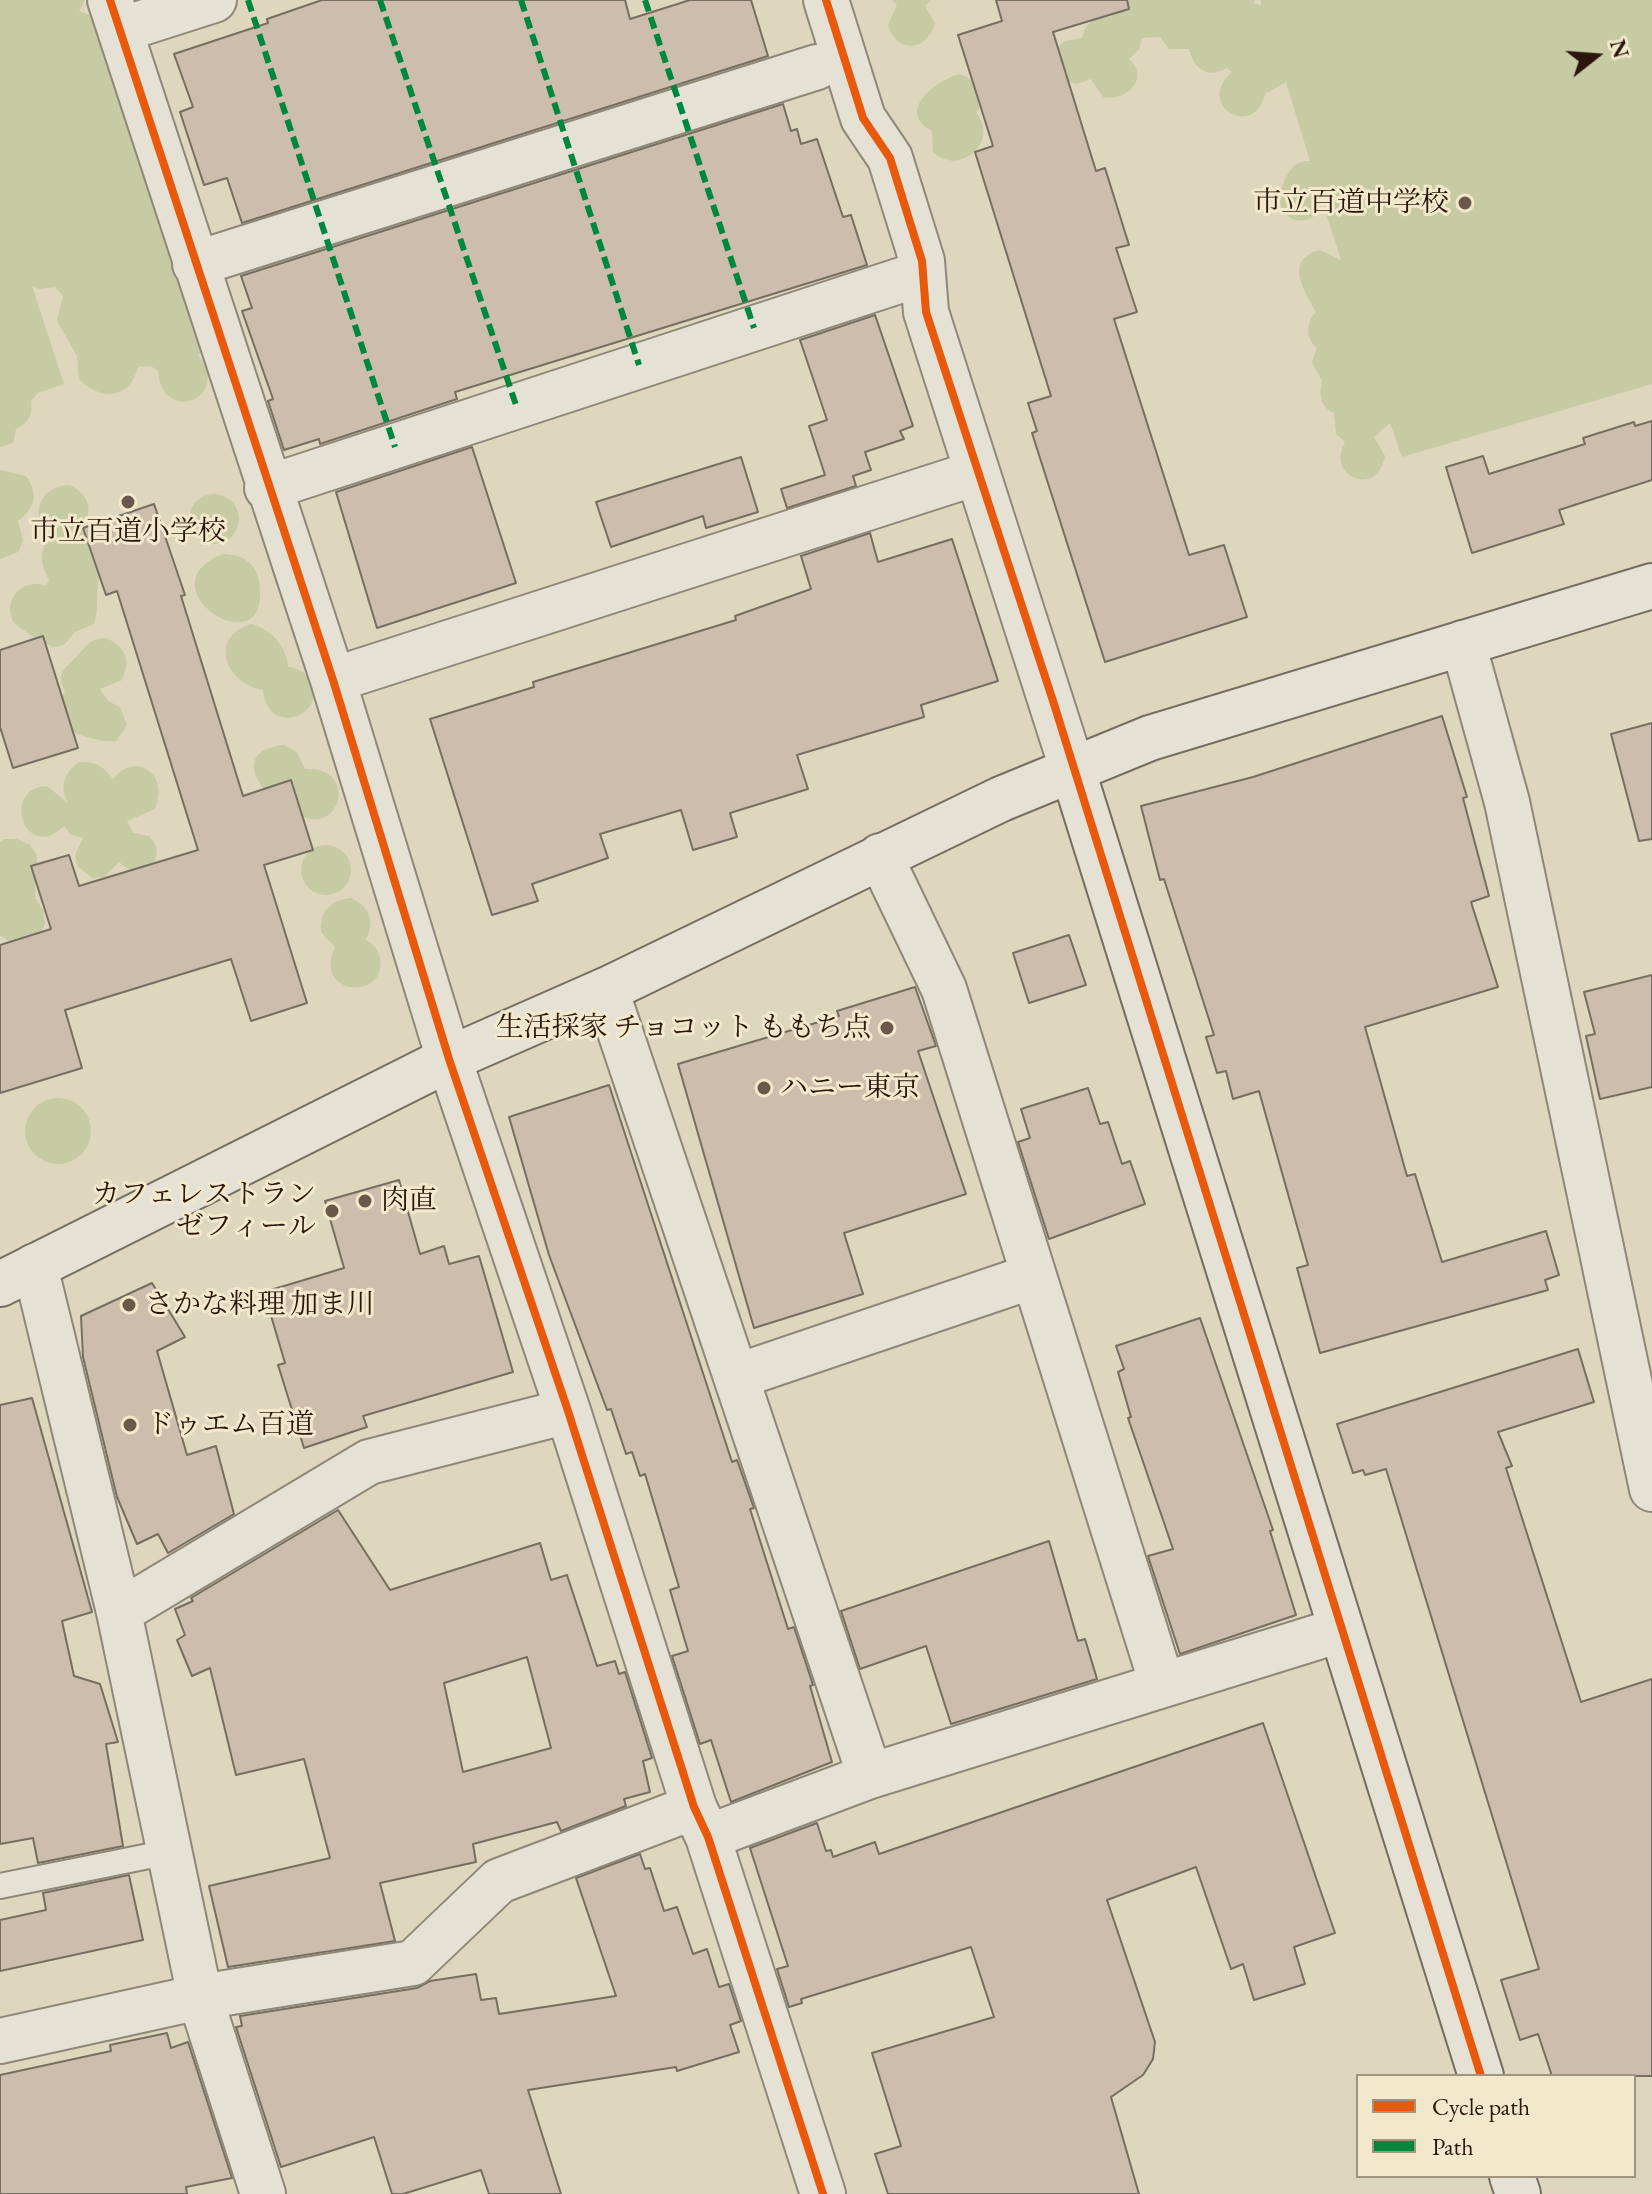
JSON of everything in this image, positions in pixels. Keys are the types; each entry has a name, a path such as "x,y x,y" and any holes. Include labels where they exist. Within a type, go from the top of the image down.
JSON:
{"street":[{"path":"214,0 115,15 267,488 333,680 449,1059 568,1411 823,2194"},
{"path":"826,0 863,118 890,158 923,273 926,312 976,473 1054,704 1480,2074"},
{"path":"195,264 817,67"},
{"path":"267,488 923,273"},
{"path":"333,680 976,473"},
{"path":"263,2194 200,1997 119,1612 18,1275 449,1059 606,990 880,856 1072,768 1150,738 1652,586"},
{"path":"1463,643 1507,802 1644,1411 1652,1489"},
{"path":"880,856 944,989 1162,1684"},
{"path":"606,990 870,1776"},
{"path":"738,1376 1033,1276"},
{"path":"119,1612 369,1462 568,1411"},
{"path":"0,2041 200,1997 413,1963 499,1881 870,1776 1340,1630"}],"lane":[{"path":"0,1886 169,1852"}],"green space":[{"path":"0,0 85,0 79,11 95,17 209,348 198,355 206,370 207,383 202,393 193,400 171,398 162,388 158,371 151,366 138,367 134,378 121,391 105,394 96,391 79,379 77,356 57,321 63,296 55,287 39,289 32,286 64,384 38,393 31,401 29,418 16,429 13,443 0,447"},
{"path":"892,0 931,0 925,6 935,23 926,40 912,46 905,45 892,34 888,25 897,5"},
{"name":"市立百道中学校","path":"1101,0 1255,0 1253,3 1261,5 1261,0 1652,0 1652,384 1402,457 1390,423 1374,437 1385,456 1380,469 1373,477 1354,478 1342,465 1341,454 1345,442 1336,434 1334,413 1322,400 1322,381 1312,362 1317,348 1310,340 1308,330 1316,312 1303,286 1299,269 1308,255 1319,250 1341,260 1323,204 1309,219 1300,220 1285,213 1281,205 1280,195 1291,170 1300,162 1310,161 1286,82 1265,94 1259,108 1250,115 1230,113 1223,106 1220,96 1222,84 1232,72 1227,68 1214,73 1203,70 1194,62 1189,49 1169,49 1160,37 1142,38 1139,50 1129,59 1135,67 1136,81 1119,96 1103,97 1091,79 1077,84 1066,81 1056,49 1065,41 1082,38 1092,21 1112,17"},
{"path":"959,74 972,80 980,89 982,100 976,113 982,123 983,134 974,152 955,161 933,152 932,131 917,115 918,106 931,90"},
{"path":"0,470 26,476 34,495 28,511 18,521 23,541 18,552 0,559"},
{"path":"69,485 85,497 88,514 84,527 90,530 104,568 98,582 94,624 75,632 64,645 53,647 15,624 10,605 23,587 46,586 49,579 42,555 53,533 40,518 40,503 51,491"},
{"path":"204,495 224,495 238,509 238,529 224,543 204,543 190,529 190,509"},
{"path":"223,554 248,561 259,580 260,598 254,615 241,622 226,620 210,611 199,598 195,583 202,567"},
{"path":"251,624 271,634 285,652 288,667 300,670 309,679 314,692 312,703 296,716 285,718 275,714 267,705 263,690 240,680 232,671 226,650 229,640 237,631"},
{"path":"106,638 122,650 126,660 122,680 100,689 108,701 120,707 127,725 116,741 97,740 66,729 58,705 65,691 61,676 65,669 91,642"},
{"path":"284,745 296,751 305,769 320,770 331,776 337,785 337,804 322,818 297,815 270,795 260,783 254,770 255,759 265,750"},
{"path":"79,762 99,765 113,779 131,767 148,770 154,777 158,786 155,809 127,821 133,833 149,836 154,843 157,853 153,865 134,873 119,862 104,877 93,878 77,866 75,855 83,838 70,834 64,826 50,835 38,836 29,831 21,810 24,798 33,790 47,786 68,803 64,780"},
{"path":"17,839 30,845 37,855 35,898 43,910 45,924 39,936 14,944 0,935 0,842"},
{"path":"326,845 344,852 351,870 344,888 326,895 308,888 301,870 308,852"},
{"path":"351,898 363,906 369,915 366,940 376,948 380,959 379,972 373,981 352,987 341,984 333,976 331,964 335,947 321,932 322,918 328,908 337,901"},
{"path":"58,1098 81,1108 91,1131 81,1154 58,1164 35,1154 25,1131 35,1108"}],"building":[{"path":"322,0 625,0 630,19 690,0 751,0 768,56 242,223 227,178 204,185 180,112 193,107 174,54 268,23 267,19"},
{"path":"996,0 1127,0 1129,9 1053,32 1096,171 1105,168 1129,245 1116,248 1137,312 1114,319 1189,555 1224,545 1247,617 1105,662 1032,433 1037,431 1028,403 1051,396 975,152 993,146 958,35 1002,21"},
{"path":"783,104 791,131 797,129 801,144 817,139 843,217 851,215 867,265 455,392 457,399 320,444 319,439 284,450 268,401 273,399 242,311 252,308 241,276"},
{"path":"875,315 913,426 900,431 904,439 865,452 871,470 853,476 856,486 787,508 781,489 825,475 809,426 827,420 800,340"},
{"path":"1652,421 1652,480 1559,510 1564,524 1472,553 1446,467 1483,456 1489,474 1585,444 1583,438 1634,422 1635,426"},
{"path":"472,447 516,583 377,628 336,492"},
{"path":"741,457 758,512 706,528 703,516 611,547 596,502"},
{"path":"154,504 185,595 181,596 243,796 291,780 313,850 264,865 307,1003 251,1021 231,959 65,1010 82,1068 0,1093 0,945 51,929 31,866 69,855 79,886 198,850 117,591 106,595 83,528"},
{"path":"870,533 878,562 952,539 998,681 921,705 924,717 797,755 808,789 730,813 737,837 693,850 681,810 600,834 608,858 532,884 538,901 492,915 430,719 534,687 533,682 736,620 735,616 811,589 801,556"},
{"path":"43,636 78,748 13,768 0,727 0,650"},
{"path":"1442,716 1467,797 1463,798 1489,896 1471,902 1498,987 1365,1027 1407,1176 1415,1174 1442,1262 1546,1231 1559,1275 1545,1280 1548,1290 1320,1353 1297,1268 1308,1265 1259,1091 1233,1099 1226,1071 1217,1073 1206,1037 1214,1035 1164,879 1160,880 1141,806 1253,777"},
{"path":"1652,723 1652,839 1639,841 1611,734"},
{"path":"1069,935 1086,985 1029,1003 1013,953"},
{"path":"1652,975 1652,1087 1600,1099 1586,1036 1595,1034 1584,992"},
{"path":"915,987 936,1046 918,1051 966,1194 844,1233 863,1294 754,1328 678,1064 839,1016 837,1011"},
{"path":"609,1085 732,1462 737,1460 754,1508 750,1509 788,1629 794,1627 813,1685 810,1686 832,1762 731,1802 711,1740 700,1744 672,1656 688,1651 670,1590 679,1587 645,1474 640,1476 632,1452 626,1454 611,1409 607,1410 549,1255 509,1117"},
{"path":"1088,1088 1100,1124 1108,1122 1122,1164 1130,1161 1145,1204 1049,1239 1018,1142 1030,1138 1021,1109"},
{"path":"399,1180 420,1254 444,1246 449,1264 479,1256 513,1372 363,1416 367,1427 304,1448 278,1365 285,1363 264,1292 344,1268 325,1201"},
{"name":"ドゥエム百道","path":"152,1283 185,1337 157,1351 187,1455 216,1446 234,1514 168,1553 158,1534 137,1544 117,1497 83,1357 81,1316"},
{"path":"1200,1318 1273,1530 1270,1531 1296,1615 1180,1654 1148,1556 1173,1549 1128,1418 1131,1417 1118,1372 1124,1369 1116,1346"},
{"path":"1578,1349 1594,1402 1498,1432 1512,1466 1506,1468 1581,1702 1652,1679 1652,2076 1551,2074 1538,2034 1520,2040 1501,1980 1539,1969 1386,1469 1365,1475 1363,1470 1353,1473 1337,1424"},
{"path":"32,1398 92,1612 62,1621 74,1676 100,1684 118,1742 106,1744 123,1846 38,1863 33,1838 0,1844 0,1405"},
{"path":"338,1510 390,1590 540,1543 551,1580 567,1575 597,1666 615,1661 619,1674 625,1672 652,1758 643,1761 650,1792 624,1799 626,1806 561,1831 557,1822 473,1844 476,1862 380,1883 395,1941 228,1967 209,1886 330,1858 304,1759 236,1775 210,1668 192,1676 177,1640 185,1635 175,1609 193,1601 191,1598","holes":["527,1657 551,1748 463,1772 444,1683"]},
{"path":"1049,1541 1078,1641 1085,1639 1097,1679 951,1724 926,1646 860,1669 841,1611"},
{"path":"1263,1723 1335,1933 1294,1947 1305,1984 1254,2000 1243,1964 1231,1969 1196,1867 1107,1900 1155,2042 1153,2059 1143,2075 1111,2097 1139,2194 888,2194 875,2154 901,2146 872,2053 994,2017 971,1947 801,1999 802,2003 789,2007 777,1969 788,1966 750,1848 817,1823 826,1851 831,1850 833,1857 875,1842 879,1854"},
{"path":"640,1854 645,1869 650,1868 664,1911 677,1907 693,1954 707,1949 719,1987 729,1984 741,2021 730,2025 739,2052 677,2071 676,2067 528,2090 561,2194 489,2194 481,2170 403,2194 392,2194 374,2137 281,2167 236,2027 242,2026 240,2016 417,1988 430,1981 476,1974 481,2000 496,1998 499,2014 616,1996 576,1878"},
{"path":"129,1875 143,1940 0,1971 0,1920 46,1910 43,1893"},
{"path":"167,2033 171,2048 188,2042 232,2178 186,2187 187,2194 0,2194 0,2075 111,2051 110,2045"}],"marked path":[{"path":"248,0 395,447"},
{"path":"380,0 517,408"},
{"path":"521,0 639,365"},
{"path":"645,0 754,328"}],"cycle path":[{"path":"110,0 333,680 449,1059 568,1411 694,1807 708,1837 823,2194"},
{"path":"826,0 863,118 890,158 922,261 926,312 1054,704 1480,2074"}],"place":[{"name":"市立百道中学校","path":"1465,203"},
{"name":"市立百道小学校","path":"128,502"},
{"name":"生活採家 チョコット ももち点","path":"887,1028"},
{"name":"ハニー東京","path":"764,1088"},
{"name":"肉直","path":"365,1201"},
{"name":"カフェレストラン ゼフィール","path":"332,1211"},
{"name":"さかな料理 加ま川","path":"129,1305"},
{"name":"ドゥエム百道","path":"130,1425"}]}
